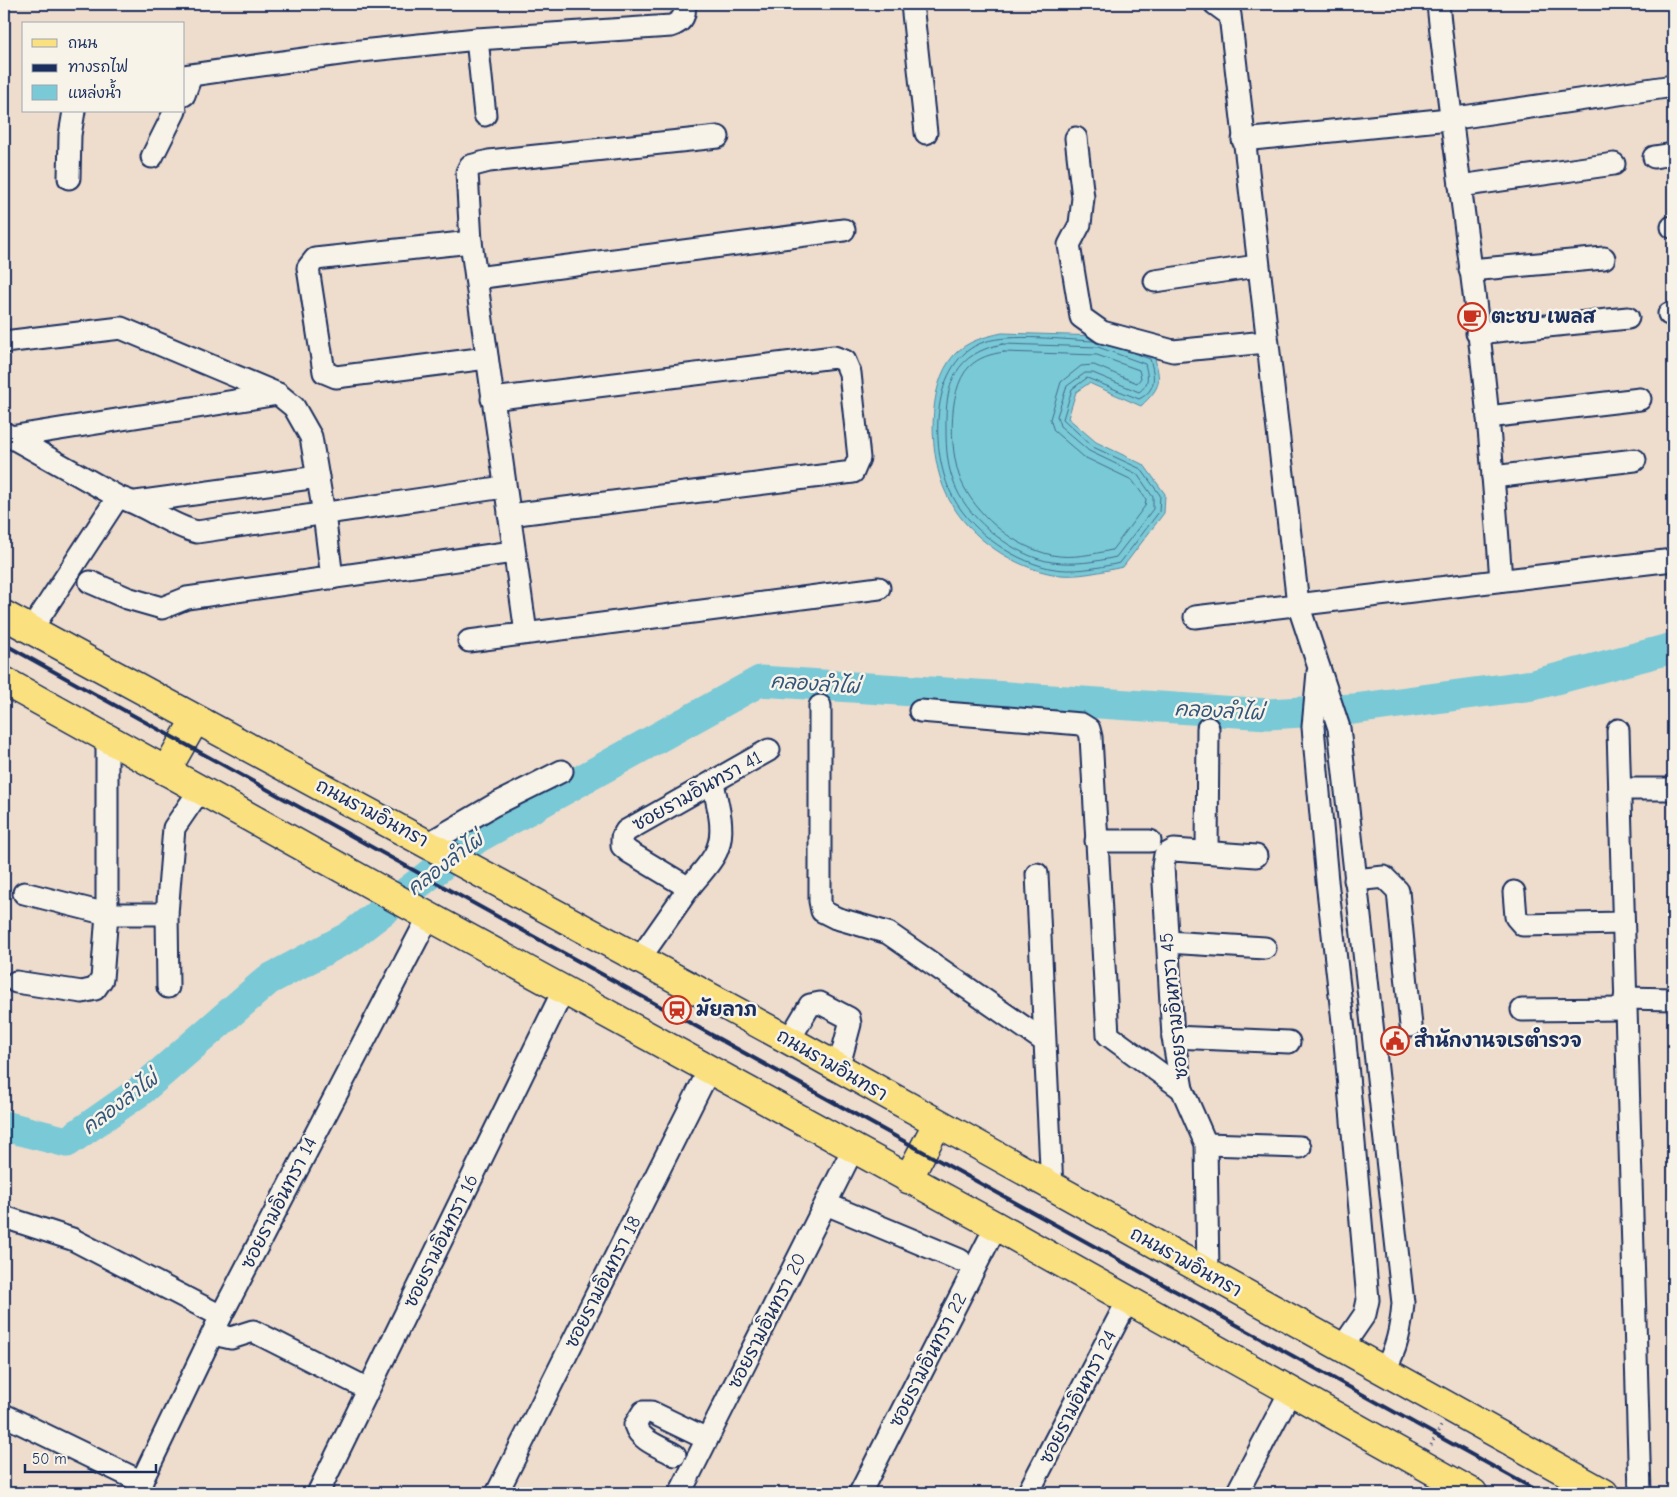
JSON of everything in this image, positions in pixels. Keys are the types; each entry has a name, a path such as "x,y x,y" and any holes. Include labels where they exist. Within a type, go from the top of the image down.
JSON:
{"main road":[{"name":"ถนนรามอินทรา","path":"4,615 195,720 640,958 1341,1349 1604,1493"},
{"path":"4,682 107,737 418,911 996,1226 1473,1493"},
{"path":"166,771 195,720"},
{"path":"908,1179 937,1124"}],"street":[{"path":"186,82 361,51 477,39 671,26 680,23 683,18 684,4"},
{"path":"912,4 926,133"},
{"path":"1438,4 1449,119 1460,186 1488,416 1501,580"},
{"path":"1228,8 1298,604 1319,665 1327,881 1344,1030 1368,1300 1365,1314 1341,1349"},
{"path":"477,39 485,115"},
{"path":"1243,140 1449,119 1673,86"},
{"path":"69,178 70,135 74,112"},
{"path":"152,158 175,112"},
{"path":"526,633 471,242 467,172 470,166 478,163 718,137"},
{"path":"1076,138 1083,198 1080,224 1069,246 1081,317 1102,332 1174,351 1266,342"},
{"path":"1460,186 1614,164"},
{"path":"476,278 844,230"},
{"path":"471,242 315,259 308,268 324,372 336,377 487,358"},
{"path":"1470,270 1604,258"},
{"path":"1155,281 1257,266"},
{"path":"1477,333 1628,318"},
{"path":"4,342 121,328 278,394 294,407 311,437 324,514 332,578"},
{"path":"492,399 834,357 845,361 850,373 859,458 854,472 509,515"},
{"path":"7,435 278,394"},
{"path":"1488,416 1640,399"},
{"path":"7,435 186,529 198,532 504,487"},
{"path":"1493,478 1635,460"},
{"path":"32,630 127,499 318,478"},
{"path":"90,582 116,594 162,608 187,598 514,552"},
{"path":"1194,617 1673,560"},
{"path":"469,641 879,588"},
{"path":"820,706 820,901 822,911 836,918 888,933 1044,1041"},
{"path":"920,711 1081,724 1089,729 1091,737 1108,1036 1182,1089"},
{"path":"1320,713 1340,728 1355,880 1369,986 1403,1303 1400,1330 1394,1354 1384,1371"},
{"path":"1207,851 1208,728"},
{"path":"1618,730 1640,1493"},
{"path":"16,982 82,992 95,989 102,979 107,914 107,737"},
{"name":"ซอยรามอินทรา 41","path":"689,888 628,852 622,846 622,838 626,831 770,750"},
{"path":"444,852 494,805 562,771"},
{"path":"640,958 717,851 721,828 713,783"},
{"path":"1620,789 1673,789"},
{"path":"168,987 167,914 174,828 200,790"},
{"path":"1096,840 1150,840"},
{"name":"ซอยรามอินทรา 45","path":"1208,1275 1206,1144 1182,1089 1174,1037 1163,866 1165,855 1174,850 1256,856"},
{"path":"1037,874 1052,1188"},
{"path":"1355,880 1384,877 1398,891 1411,1026"},
{"path":"1514,892 1516,917 1523,925 1623,923"},
{"path":"24,893 107,914 167,914"},
{"name":"ซอยรามอินทรา 14","path":"139,1488 418,911"},
{"path":"1167,942 1265,948"},
{"name":"ซอยรามอินทรา 16","path":"318,1493 564,990"},
{"path":"1522,1010 1673,999"},
{"path":"789,1040 810,1006 820,1002 849,1018 850,1024 838,1069"},
{"path":"1174,1037 1289,1042"},
{"name":"ซอยรามอินทรา 18","path":"497,1493 708,1070"},
{"path":"1206,1144 1300,1147"},
{"name":"ซอยรามอินทรา 20","path":"680,1493 854,1149"},
{"path":"826,1204 960,1260"},
{"path":"4,1216 72,1239 217,1325 231,1338 253,1331 368,1389"},
{"name":"ซอยรามอินทรา 22","path":"860,1493 996,1226"},
{"name":"ซอยรามอินทรา 24","path":"1028,1493 1128,1300"},
{"path":"1237,1493 1291,1390"},
{"path":"675,1454 642,1436 637,1431 635,1425 643,1412 651,1412 707,1439"},
{"path":"4,1415 139,1488"}],"path":[{"path":"1420,1463 1451,1408"}],"water":[{"path":"1002,333 1100,336 1154,355 1158,372 1158,383 1153,393 1141,406 1089,383 1076,392 1068,418 1096,442 1144,465 1165,494 1164,513 1123,567 1085,574 1067,575 1057,575 1033,569 1002,554 975,533 963,521 946,493 936,461 934,442 933,422 939,385 945,368 959,350 976,340"}],"waterway":[{"name":"คลองลำไผ่","path":"4,1126 67,1142 140,1091 268,980 349,937 477,838 760,681 1268,714 1354,709 1533,685 1673,648"}],"railway":[{"path":"4,644 1541,1493"}],"place":[{"name":"ตะชบ เพลส","path":"1472,317"},
{"name":"มัยลาภ","path":"677,1010"},
{"name":"สำนักงานจเรตำรวจ","path":"1395,1041"}]}
